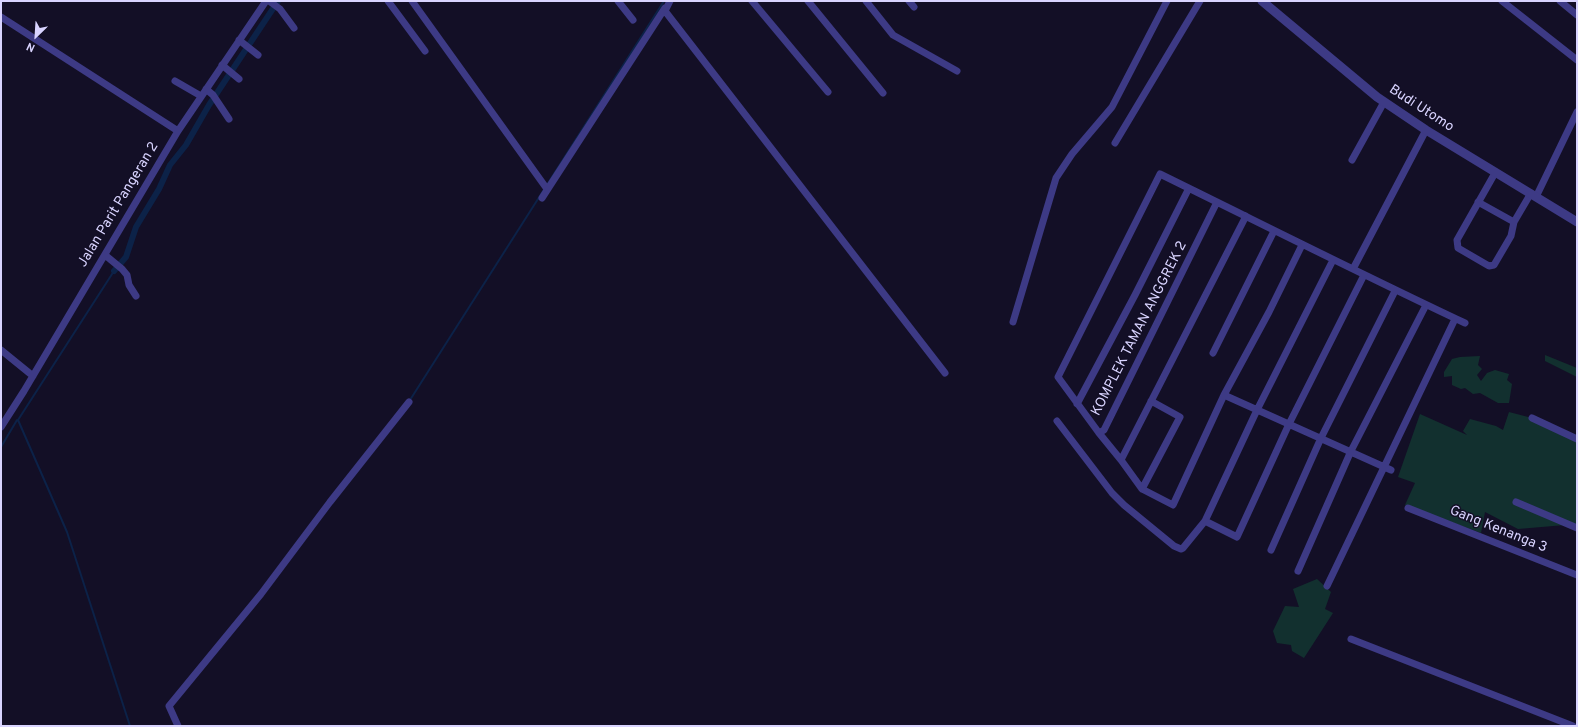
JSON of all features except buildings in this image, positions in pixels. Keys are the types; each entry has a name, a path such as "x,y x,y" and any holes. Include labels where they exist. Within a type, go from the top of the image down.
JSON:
{"street":[{"path":"268,1 280,9 294,28"},
{"name":"Jalan Parit Pangeran 2","path":"1,427 33,376 178,131 222,65 242,42 268,1"},
{"path":"388,1 425,51"},
{"path":"412,1 545,187"},
{"path":"618,1 633,20"},
{"path":"542,198 545,187 670,1"},
{"path":"752,1 828,92"},
{"path":"808,1 883,93"},
{"path":"866,1 893,35 958,71"},
{"path":"1013,322 1056,178 1072,154 1112,107 1167,1"},
{"path":"1115,143 1200,1"},
{"name":"Budi Utomo","path":"1262,1 1384,102 1495,173 1577,222"},
{"path":"1502,1 1577,60"},
{"path":"1560,1 1577,15"},
{"path":"665,8 665,11 945,373"},
{"path":"1,17 178,131"},
{"path":"242,42 258,55"},
{"path":"222,65 237,78"},
{"path":"175,81 201,96"},
{"path":"206,89 216,98 229,119"},
{"path":"1352,160 1384,102"},
{"path":"1495,173 1457,240 1458,248 1489,266 1494,265 1511,236 1514,222 1534,195 1576,116"},
{"path":"1353,269 1426,130"},
{"name":"KOMPLEK TAMAN ANGGREK 2","path":"1189,188 1160,174 1109,279 1058,377 1099,433 1104,430 1217,202"},
{"path":"1077,404 1135,295 1189,188 1395,291 1465,323"},
{"path":"1478,202 1514,222"},
{"path":"1121,460 1246,216"},
{"path":"1213,353 1274,230"},
{"path":"1099,433 1142,489 1173,506 1224,395 1302,245"},
{"path":"105,255 127,275 129,285 136,296"},
{"path":"1057,421 1112,492 1124,505 1174,546 1181,549 1183,548 1205,521 1257,410 1333,260"},
{"path":"1205,521 1237,537 1289,424 1364,275"},
{"path":"1271,550 1321,438 1395,291"},
{"path":"1298,570 1351,451 1426,305"},
{"path":"1327,586 1383,466 1455,319"},
{"path":"1,350 33,376"},
{"path":"1224,395 1391,470"},
{"path":"1142,489 1180,417 1151,401"},
{"path":"177,726 169,706 261,594 408,402"},
{"path":"1532,418 1577,439"},
{"path":"1516,502 1577,528"},
{"name":"Gang Kenanga 3","path":"1408,508 1577,575"},
{"path":"1351,640 1573,726"}],"green space":[{"path":"1545,355 1577,368 1577,377 1545,361"},
{"path":"1480,356 1478,365 1482,369 1477,375 1481,381 1487,373 1495,370 1509,374 1507,380 1512,384 1509,403 1498,403 1480,393 1473,394 1465,388 1461,389 1452,385 1452,376 1444,377 1444,372 1452,359"},
{"path":"1509,412 1532,418 1577,440 1577,524 1518,529 1485,512 1481,533 1405,505 1415,483 1398,477 1420,414 1467,435 1463,431 1470,419 1496,426 1503,430"},
{"path":"1317,579 1331,592 1325,609 1333,613 1304,658 1292,651 1291,645 1277,643 1273,631 1285,606 1299,607 1293,589"}],"waterway":[{"path":"114,271 126,257 136,227 159,189 170,165 186,145 209,105 278,1"},
{"path":"410,400 664,1"},
{"path":"114,271 18,420 67,532 130,726"},
{"path":"1,447 17,420"}]}
